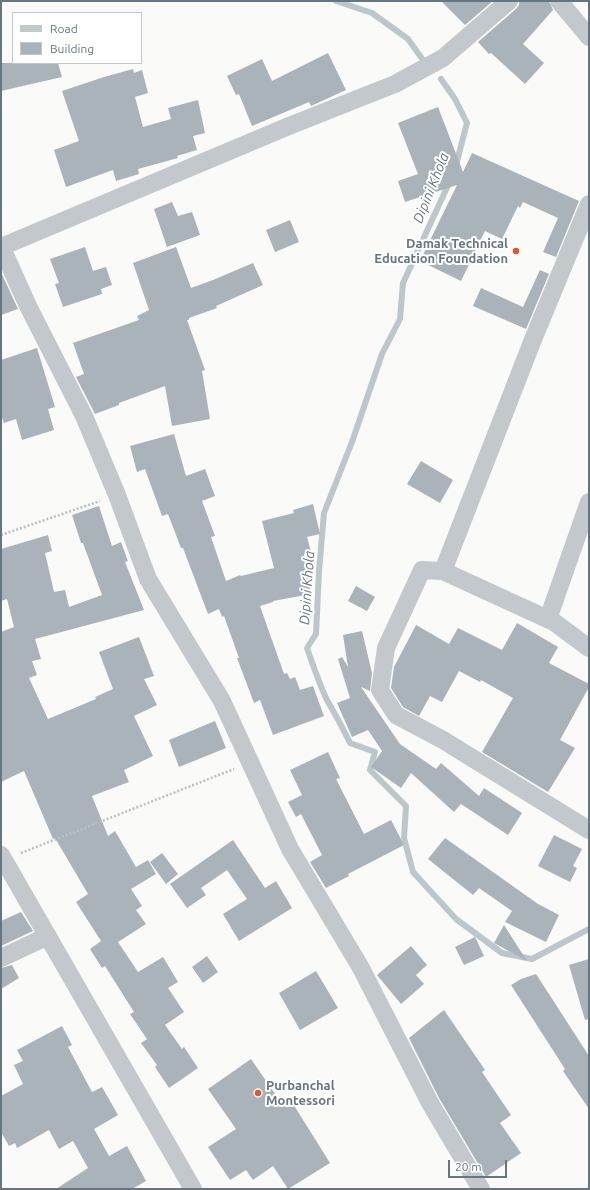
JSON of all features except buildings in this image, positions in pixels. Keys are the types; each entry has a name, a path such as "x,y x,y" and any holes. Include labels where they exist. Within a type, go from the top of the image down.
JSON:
{"street":[{"path":"481,1189 430,1103 361,968 290,849 222,700 148,579 117,495 84,416 28,306 1,246 288,126 395,84 442,58 509,1"},
{"path":"559,1 589,37"},
{"path":"443,571 532,342 589,204"},
{"path":"548,619 589,502"},
{"path":"589,648 548,619 443,571 422,570 386,648 380,690 396,715 443,740 589,830"},
{"path":"2,858 20,886 193,1189"},
{"path":"1,958 48,936"}],"path":[{"path":"1,535 117,495"},
{"path":"2,858 250,762"}],"waterway":[{"path":"336,1 372,13 408,39 423,60"},
{"name":"Dipini Khola","path":"441,79 455,99 467,123 456,165"},
{"name":"Dipini Khola","path":"450,181 403,283 400,319 382,354 352,442 324,513 316,634 307,648 324,694 350,743 375,752 370,770 406,806 404,838 413,872 456,919 502,953 532,959 589,929"}],"place":[{"name":"Damak Technical Education Foundation","path":"516,251"},
{"name":"Purbanchal Montessori","path":"258,1093"}]}
